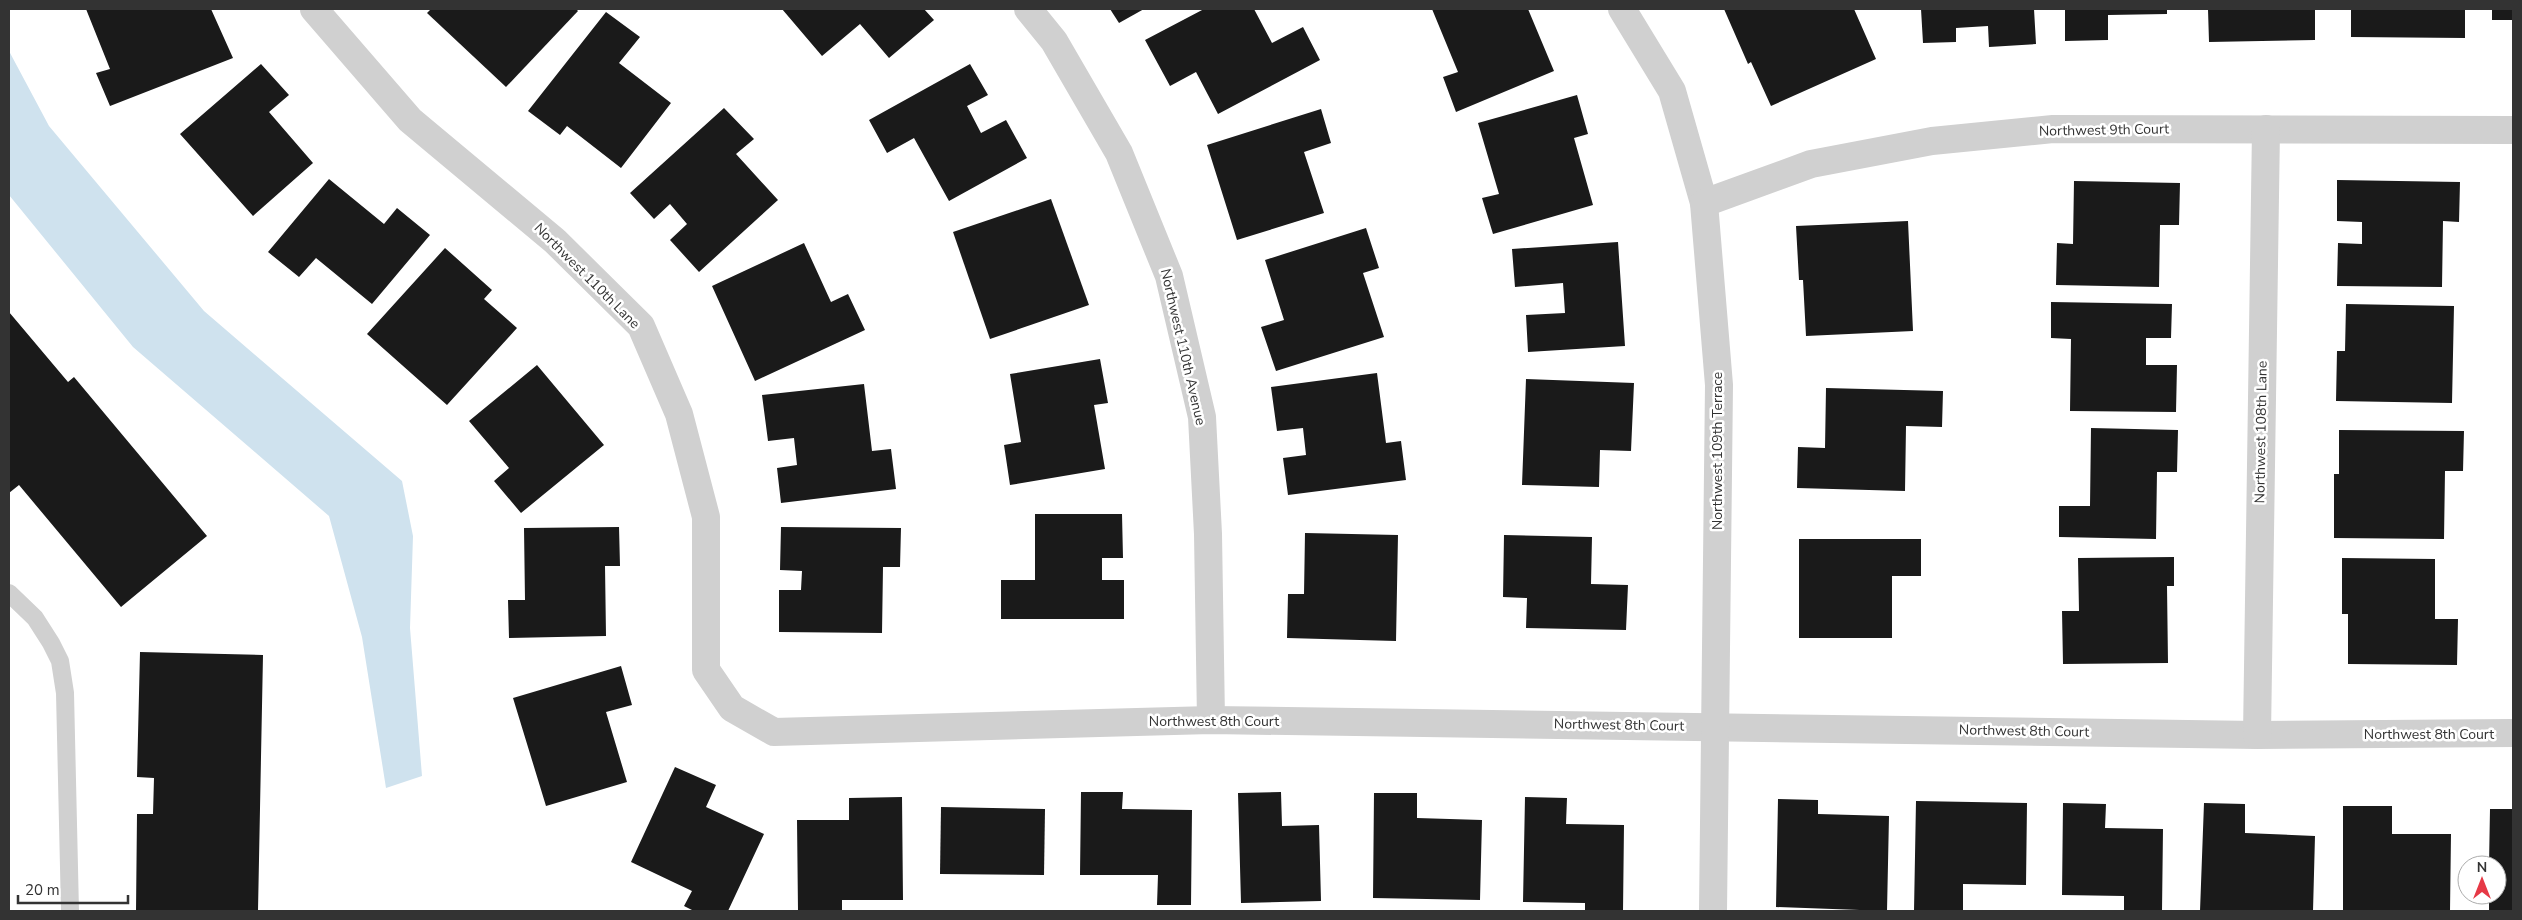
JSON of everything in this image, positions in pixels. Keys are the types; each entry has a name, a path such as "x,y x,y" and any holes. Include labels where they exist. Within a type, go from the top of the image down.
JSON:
{"street":[{"name":"Northwest 110th Lane","path":"314,9 410,120 555,241 641,326 679,414 706,517 706,670 732,708"},
{"name":"Northwest 110th Avenue","path":"1028,9 1054,41 1119,153 1169,276 1202,417 1208,534 1211,720"},
{"name":"Northwest 109th Terrace","path":"1622,9 1672,91 1704,203 1719,385 1712,911"},
{"name":"Northwest 9th Court","path":"1704,203 1811,164 1932,141 2053,129 2513,130"},
{"name":"Northwest 108th Lane","path":"2257,735 2266,129"},
{"name":"Northwest 8th Court","path":"732,708 774,732 1211,720 2257,735 2513,733"}],"lane":[{"path":"9,593 35,618 60,661 65,693 70,911"}],"water":[{"path":"9,51 49,126 204,311 402,481 413,536 410,628 422,776 386,788 362,637 329,516 133,347 9,195"}],"building":[{"path":"86,9 211,9 233,58 110,106 96,73 110,69"},
{"path":"431,9 576,9 578,11 506,87 427,13"},
{"path":"782,9 924,9 934,20 889,58 860,24 822,56"},
{"path":"1110,9 1144,9 1119,23"},
{"path":"1204,9 1254,9 1272,43 1303,27 1320,60 1218,114 1196,72 1170,86 1145,40"},
{"path":"1432,9 1528,9 1554,71 1456,112 1443,77 1458,72"},
{"path":"1724,9 1854,9 1876,59 1771,106 1751,62 1748,64"},
{"path":"1921,9 2034,9 2036,44 1989,47 1988,26 1956,28 1956,42 1923,43"},
{"path":"2065,9 2167,9 2167,14 2108,15 2108,40 2065,41"},
{"path":"2208,9 2315,9 2315,40 2209,42"},
{"path":"2351,9 2465,9 2465,38 2351,37"},
{"path":"2492,9 2513,9 2513,20 2492,20"},
{"path":"606,12 640,37 619,63 671,103 621,168 567,126 560,135 528,111"},
{"path":"261,64 289,95 269,112 313,163 253,216 180,134"},
{"path":"970,64 988,95 967,106 981,133 1006,120 1027,158 949,201 914,138 887,153 869,120"},
{"path":"1577,95 1588,134 1574,138 1593,205 1493,234 1482,198 1499,194 1478,123"},
{"path":"724,108 754,139 736,154 778,200 699,272 670,240 687,224 670,204 654,219 630,193"},
{"path":"1321,109 1331,143 1304,152 1324,213 1237,240 1207,145"},
{"path":"329,179 384,224 397,208 430,235 372,304 316,258 299,277 268,252"},
{"path":"2337,180 2460,182 2459,222 2443,221 2442,287 2337,286 2338,243 2362,244 2362,222 2337,221"},
{"path":"2074,181 2180,183 2179,225 2160,225 2159,287 2056,285 2057,243 2073,244"},
{"path":"1051,199 1089,305 990,339 953,232"},
{"path":"1908,221 1913,331 1806,336 1803,280 1799,280 1796,226"},
{"path":"1366,228 1379,268 1363,273 1384,337 1276,371 1261,327 1284,320 1265,260"},
{"path":"1618,242 1625,346 1528,352 1526,315 1565,313 1563,283 1515,287 1512,249"},
{"path":"804,243 831,302 848,294 865,330 755,381 712,286"},
{"path":"445,248 492,290 484,299 517,328 447,405 367,334"},
{"path":"2051,302 2172,304 2171,338 2146,338 2146,365 2177,365 2176,412 2070,411 2071,339 2051,338"},
{"path":"2346,304 2454,306 2452,403 2336,401 2337,351 2345,351"},
{"path":"9,312 68,382 74,377 207,536 121,607 19,485 9,493"},
{"path":"1100,359 1108,403 1094,405 1105,469 1010,485 1004,445 1021,442 1010,374"},
{"path":"537,365 604,445 521,513 494,481 509,468 469,421"},
{"path":"1377,373 1386,443 1401,441 1406,480 1288,495 1283,458 1306,455 1303,428 1277,431 1271,387"},
{"path":"1526,379 1634,383 1631,451 1600,450 1599,487 1522,485"},
{"path":"864,384 872,451 891,449 896,489 781,503 777,468 797,465 794,438 768,441 762,395"},
{"path":"1826,388 1943,391 1942,427 1906,426 1905,491 1797,488 1798,447 1825,448"},
{"path":"2091,428 2178,430 2177,472 2157,472 2156,539 2059,537 2059,506 2090,506"},
{"path":"2339,430 2464,431 2463,471 2445,471 2444,539 2334,538 2334,474 2339,474"},
{"path":"1035,514 1122,514 1123,558 1102,558 1102,580 1124,580 1124,619 1001,619 1001,580 1035,580"},
{"path":"619,527 620,566 605,566 606,636 509,638 508,600 525,600 524,528"},
{"path":"781,527 901,528 900,567 883,567 882,633 779,632 779,590 801,590 802,571 780,570"},
{"path":"1305,533 1398,535 1396,641 1287,638 1288,594 1304,594"},
{"path":"1504,535 1592,537 1591,584 1628,585 1626,630 1526,628 1527,598 1503,597"},
{"path":"1799,539 1921,539 1921,576 1892,576 1892,638 1799,638"},
{"path":"2174,557 2174,586 2167,586 2168,663 2063,664 2062,611 2079,611 2078,558"},
{"path":"2342,558 2435,559 2435,619 2458,619 2457,665 2348,664 2348,614 2342,614"},
{"path":"140,652 263,655 258,911 136,911 137,814 153,814 154,778 137,777"},
{"path":"621,666 632,705 606,712 627,782 546,806 513,698"},
{"path":"675,767 716,785 706,807 764,834 728,911 694,911 684,906 692,891 631,862"},
{"path":"1081,792 1123,792 1122,809 1192,810 1191,905 1157,905 1158,875 1080,875"},
{"path":"1281,792 1282,826 1319,825 1321,901 1241,903 1238,793"},
{"path":"1374,793 1417,793 1417,818 1482,820 1480,900 1373,898"},
{"path":"902,797 903,900 842,900 842,911 798,911 797,820 849,820 849,798"},
{"path":"1525,797 1567,798 1566,824 1624,825 1623,911 1585,911 1585,903 1523,902"},
{"path":"1778,799 1818,800 1818,814 1889,816 1887,911 1776,907"},
{"path":"1916,801 2027,803 2026,885 1963,884 1963,911 1914,911"},
{"path":"2063,803 2106,804 2105,828 2163,829 2162,911 2124,911 2124,896 2062,895"},
{"path":"2204,803 2245,804 2245,833 2315,836 2313,911 2200,911"},
{"path":"2343,806 2392,806 2392,834 2451,834 2450,911 2343,911"},
{"path":"941,807 1045,809 1044,875 940,874"},
{"path":"2490,809 2513,809 2513,911 2489,911 2489,905 2507,905 2507,855 2489,855"}]}
